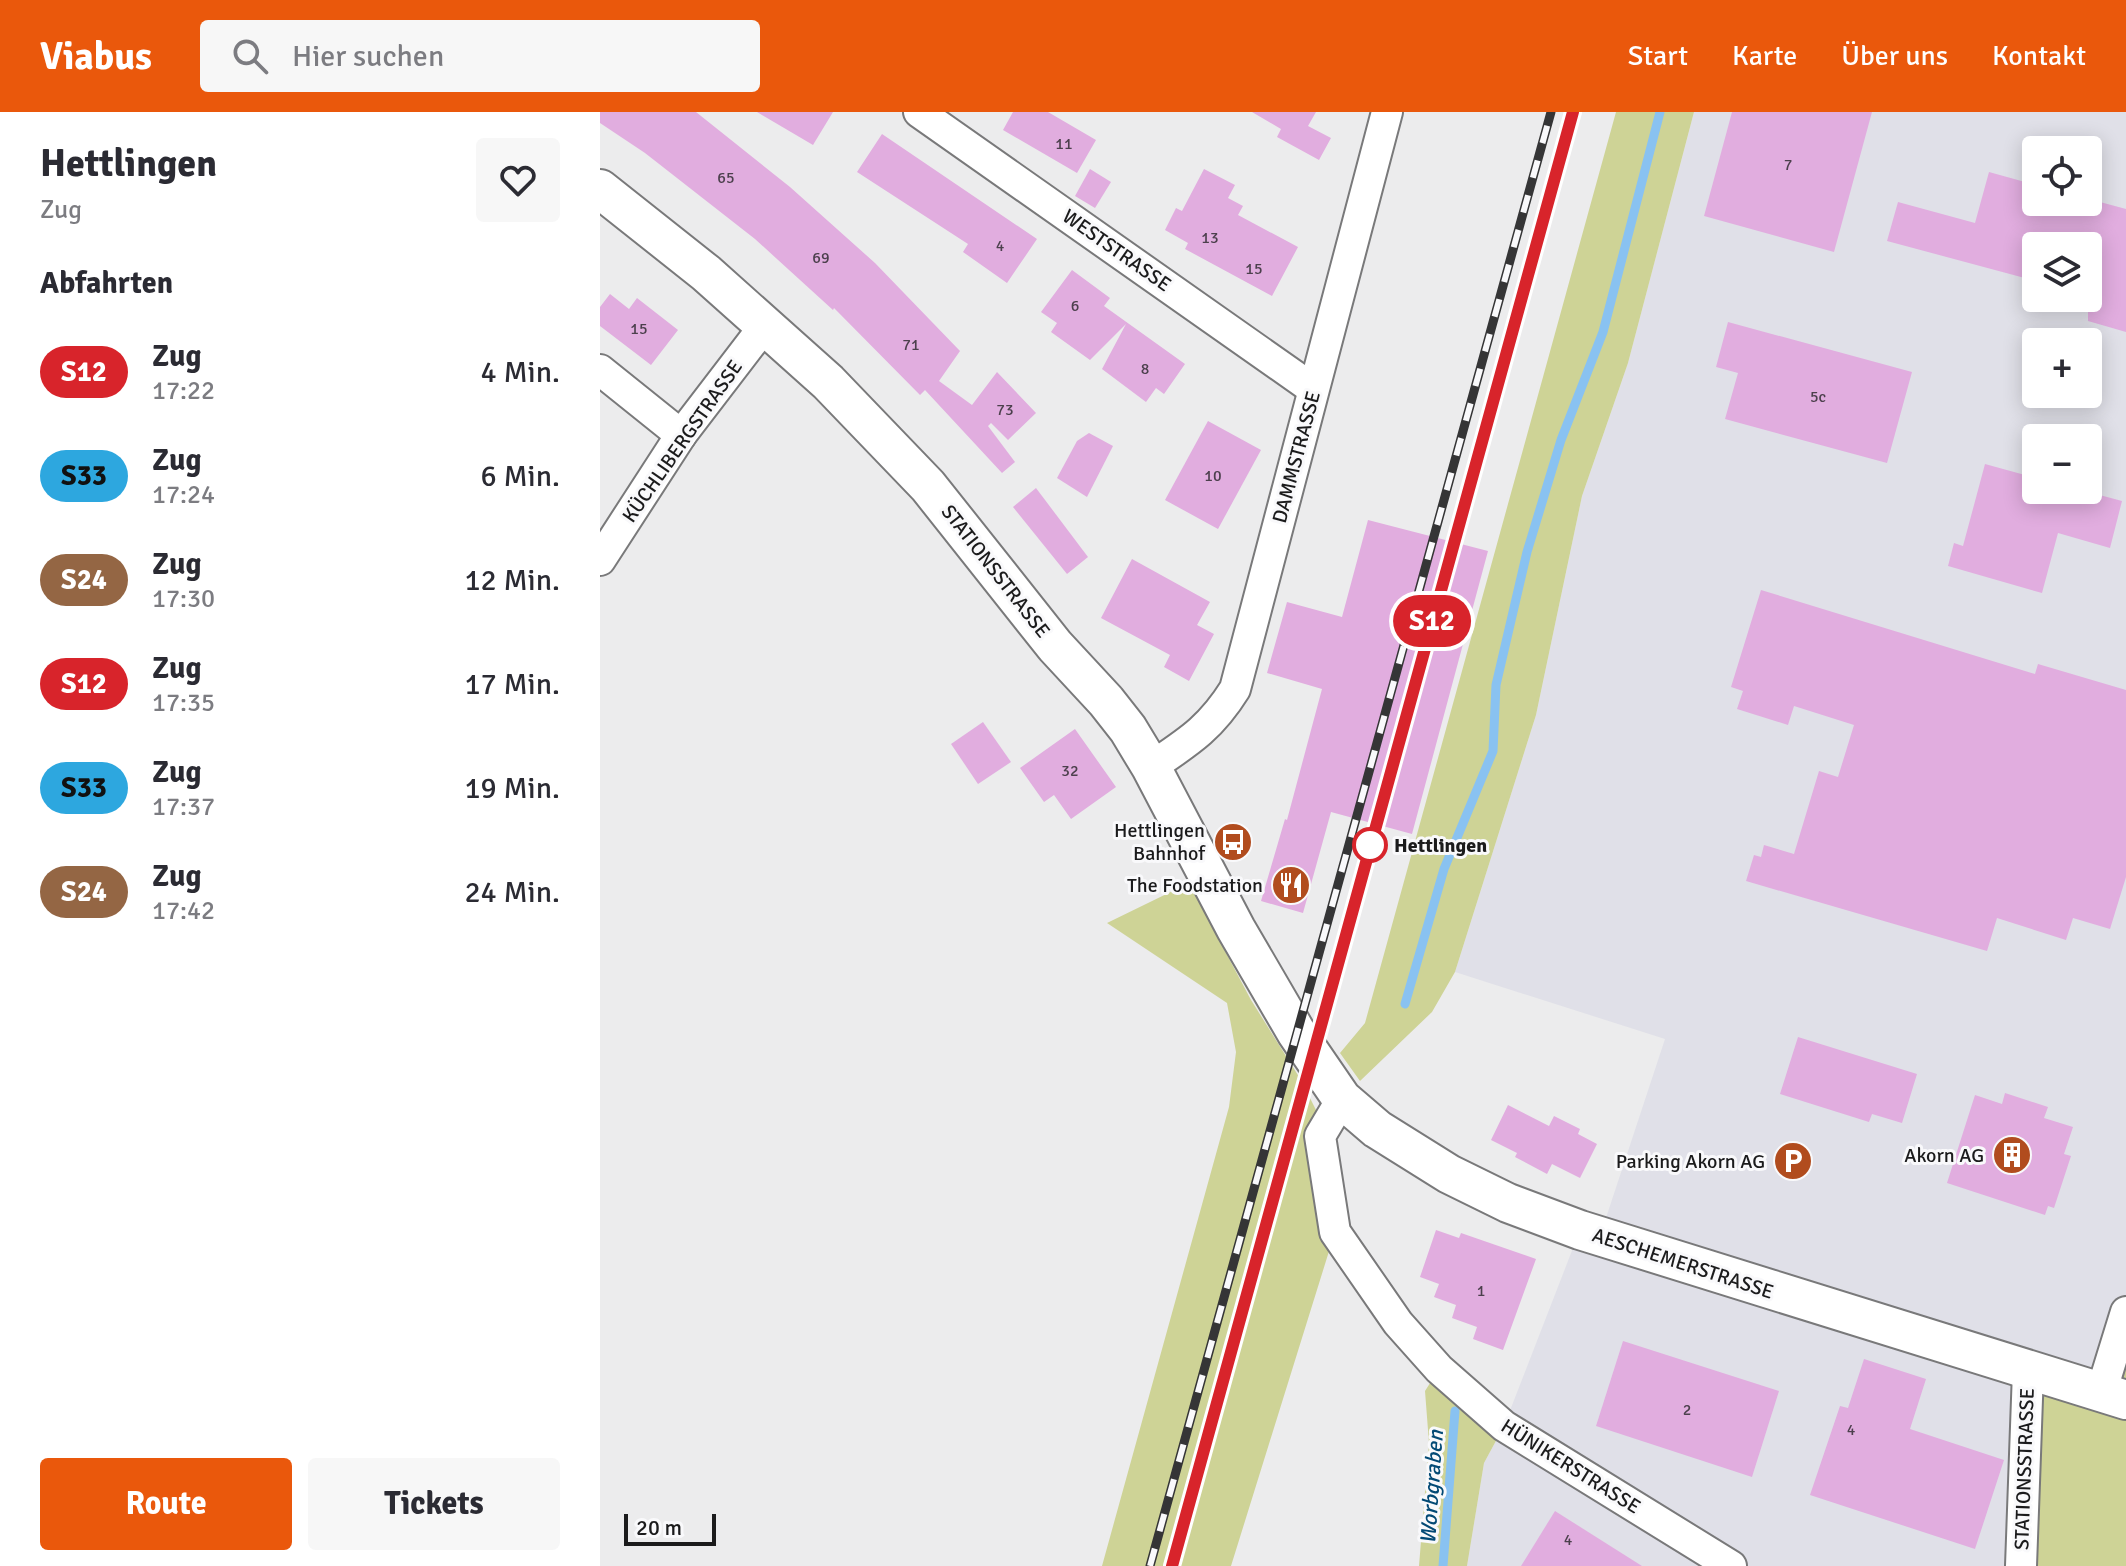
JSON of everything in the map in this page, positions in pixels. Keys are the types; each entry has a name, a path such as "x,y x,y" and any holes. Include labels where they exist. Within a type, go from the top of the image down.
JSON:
{"street":[{"name":"WESTSTRASSE","path":"919,112 939,123 1313,389"},
{"name":"DAMMSTRASSE","path":"1151,767 1203,732 1220,714 1235,689 1387,112"},
{"name":"STATIONSSTRASSE","path":"600,189 766,324 828,382 928,486 1055,646 1128,729 1236,929 1296,1032"},
{"name":"KÜCHLIBERGSTRASSE","path":"600,560 681,435 766,324"},
{"path":"600,370 681,435"},
{"name":"AESCHEMERSTRASSE","path":"1296,1032 1342,1099 1377,1129 1413,1153 1508,1203 1580,1230 2113,1396"},
{"name":"HÜNIKERSTRASSE","path":"1342,1099 1320,1136 1335,1232 1398,1323 1439,1369 1504,1426 1731,1566"},
{"path":"2113,1396 2126,1312"},
{"name":"STATIONSSTRASSE","path":"2021,1566 2028,1371"}],"shaded area":[{"path":"1694,112 2126,112 2126,1312 2021,1566 1467,1566 1484,1463 1504,1426 1580,1230 1600,1236 1665,1039 1455,972 1536,715 1582,496 1628,363"}],"green space":[{"path":"1616,112 1694,112 1628,363 1582,496 1536,715 1455,972 1432,1012 1360,1081 1340,1053 1365,1023"},
{"path":"1189,883 1251,1000 1316,1110 1335,1232 1231,1566 1102,1566 1229,1107 1236,1052 1227,1003 1107,923"},
{"path":"2111,1361 2126,1365 2126,1566 2021,1566 2028,1371 2100,1393"},
{"path":"1439,1369 1504,1426 1484,1463 1467,1566 1419,1566 1429,1443 1425,1391"}],"building":[{"path":"600,112 696,112 790,187 875,263 960,351 939,381 972,405 997,372 1036,413 1008,440 991,423 988,426 1015,462 1002,473 925,390 920,395 834,308 755,239 645,153 600,123"},
{"path":"757,112 833,112 813,145"},
{"path":"1013,112 1048,112 1096,140 1077,173 1003,130"},
{"path":"1252,112 1316,112 1308,126 1331,138 1319,160 1277,137 1281,129"},
{"path":"1732,112 1872,112 1834,252 1704,216"},
{"path":"882,134 1037,239 1007,283 963,252 968,244 857,172"},
{"path":"1090,169 1111,182 1095,208 1075,196"},
{"path":"1204,169 1235,185 1228,198 1243,206 1238,215 1298,247 1272,296 1185,249 1188,243 1165,230 1176,208 1182,211"},
{"path":"1989,172 2022,181 2022,216 2102,216 2102,203 2126,209 2126,332 2088,321 2088,312 2102,312 2102,232 2022,232 2022,277 1887,241 1898,202 1975,223"},
{"path":"1072,270 1110,298 1104,306 1185,364 1164,394 1156,388 1146,402 1102,369 1126,324 1090,360 1051,332 1057,323 1041,312"},
{"path":"610,294 629,309 637,298 678,330 651,365 600,326 600,307"},
{"path":"1728,322 1912,372 1887,463 1725,419 1738,373 1716,367"},
{"path":"1208,421 1261,450 1218,529 1165,500"},
{"path":"1089,433 1113,446 1087,497 1057,478 1077,441"},
{"path":"1985,464 2022,474 2022,504 2102,504 2102,496 2122,501 2110,548 2058,533 2042,593 1948,566 1954,543 1963,546"},
{"path":"1036,488 1088,557 1067,574 1013,507"},
{"path":"1368,520 1488,551 1412,834 1331,812 1303,913 1261,901 1287,820 1322,689 1267,673 1287,602 1342,617"},
{"path":"1132,559 1210,602 1197,625 1214,634 1189,681 1164,667 1170,655 1101,618"},
{"path":"1761,590 2035,674 2038,664 2126,690 2126,877 2110,929 2073,918 2066,940 1997,918 1987,951 1746,881 1754,855 1761,857 1764,845 1794,854 1819,771 1838,777 1854,725 1794,706 1788,725 1737,709 1743,691 1731,687"},
{"path":"983,722 1011,762 978,784 951,744"},
{"path":"1075,729 1116,787 1071,819 1054,795 1044,802 1020,768"},
{"path":"1798,1037 1917,1074 1902,1123 1872,1114 1869,1122 1780,1094"},
{"name":"Akorn AG","path":"2005,1093 2048,1107 2044,1118 2073,1127 2064,1154 2071,1156 2054,1208 2048,1206 2045,1215 1947,1183 1975,1095 2002,1104"},
{"path":"1508,1105 1549,1126 1554,1116 1580,1129 1578,1134 1597,1144 1580,1178 1552,1164 1547,1174 1491,1140"},
{"path":"1436,1230 1459,1238 1461,1233 1536,1259 1503,1350 1473,1339 1477,1327 1452,1318 1456,1305 1434,1297 1439,1284 1420,1277"},
{"path":"1623,1341 1779,1391 1752,1477 1596,1426"},
{"path":"1864,1359 1926,1379 1910,1429 2004,1460 1975,1549 1810,1495 1840,1406 1848,1408"},
{"path":"1555,1511 1642,1566 1521,1566"}],"waterway":[{"path":"1405,1004 1444,869 1493,751 1496,685 1527,552 1561,440 1603,332 1660,112"},
{"name":"Worbgraben","path":"1443,1566 1455,1411"}],"railway":[{"path":"1150,1566 1551,112"},
{"path":"1172,1566 1572,112"}],"train":[{"name":"S12","path":"1172,1566 1573,112"}],"place":[{"name":"Hettlingen Bahnhof","path":"1233,842"},
{"name":"Hettlingen","path":"1370,845"},
{"name":"The Foodstation","path":"1291,885"},
{"name":"Akorn AG","path":"2012,1155"},
{"name":"Parking Akorn AG","path":"1793,1161"}]}
